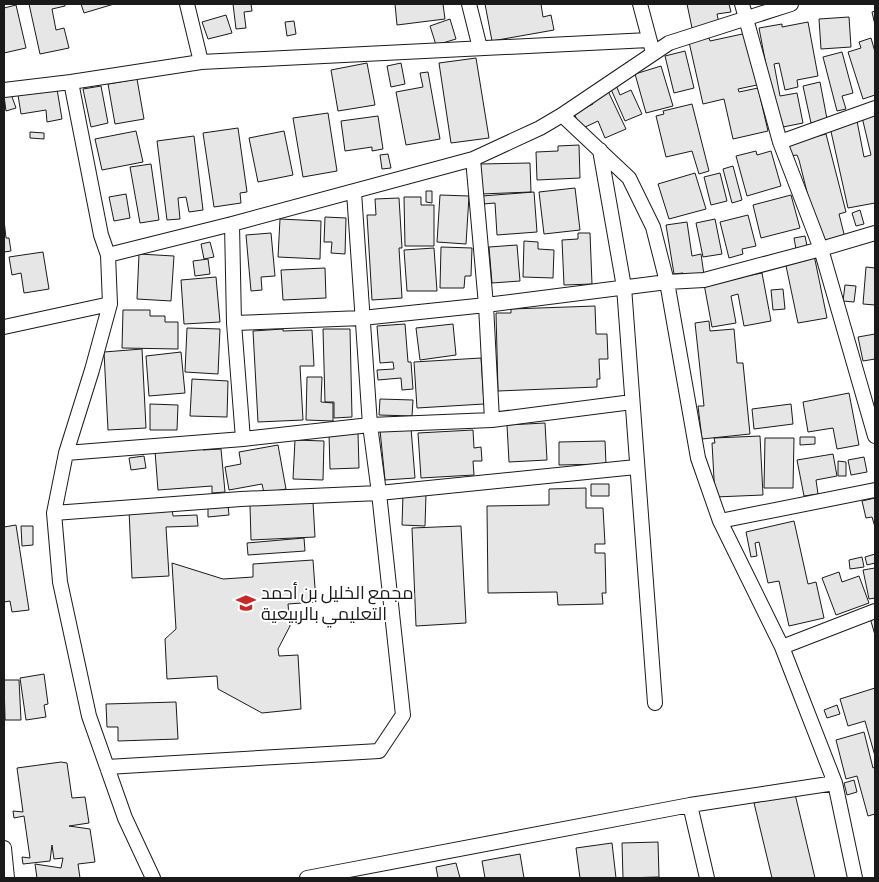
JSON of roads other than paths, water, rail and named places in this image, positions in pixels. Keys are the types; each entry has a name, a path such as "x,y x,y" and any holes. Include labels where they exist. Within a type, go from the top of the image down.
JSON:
{"street":[{"path":"187,4 201,62"},
{"path":"469,4 480,48"},
{"path":"640,4 651,47"},
{"path":"742,4 780,142 821,249 875,436"},
{"path":"4,90 71,82 201,62 480,48 651,47 791,4"},
{"path":"108,255 354,192 473,159 540,128 562,115 651,47"},
{"path":"71,82 101,235 108,255 110,304 66,453 54,513 60,582 89,716 125,818 153,878"},
{"path":"780,142 875,108"},
{"path":"562,115 629,178 653,228 667,282 698,458 720,521 782,647 835,783 855,878"},
{"path":"600,150 624,287 655,703"},
{"path":"473,159 486,305 492,420"},
{"path":"107,767 379,751 403,715 370,425 354,192"},
{"path":"232,224 234,323 243,439"},
{"path":"234,323 362,318 486,305 667,282 704,280 875,233"},
{"path":"4,327 110,304"},
{"path":"66,453 243,439 370,425 492,420 632,402"},
{"path":"54,513 241,499 379,493 636,467"},
{"path":"720,521 875,490"},
{"path":"782,647 875,611"},
{"path":"307,878 323,877 690,805 835,783"},
{"path":"690,805 707,878"},
{"path":"4,848 7,878"}],"place":[{"name":"مجمع الخليل بن أحمد التعليمي بالربيعية","path":"246,603"}]}
